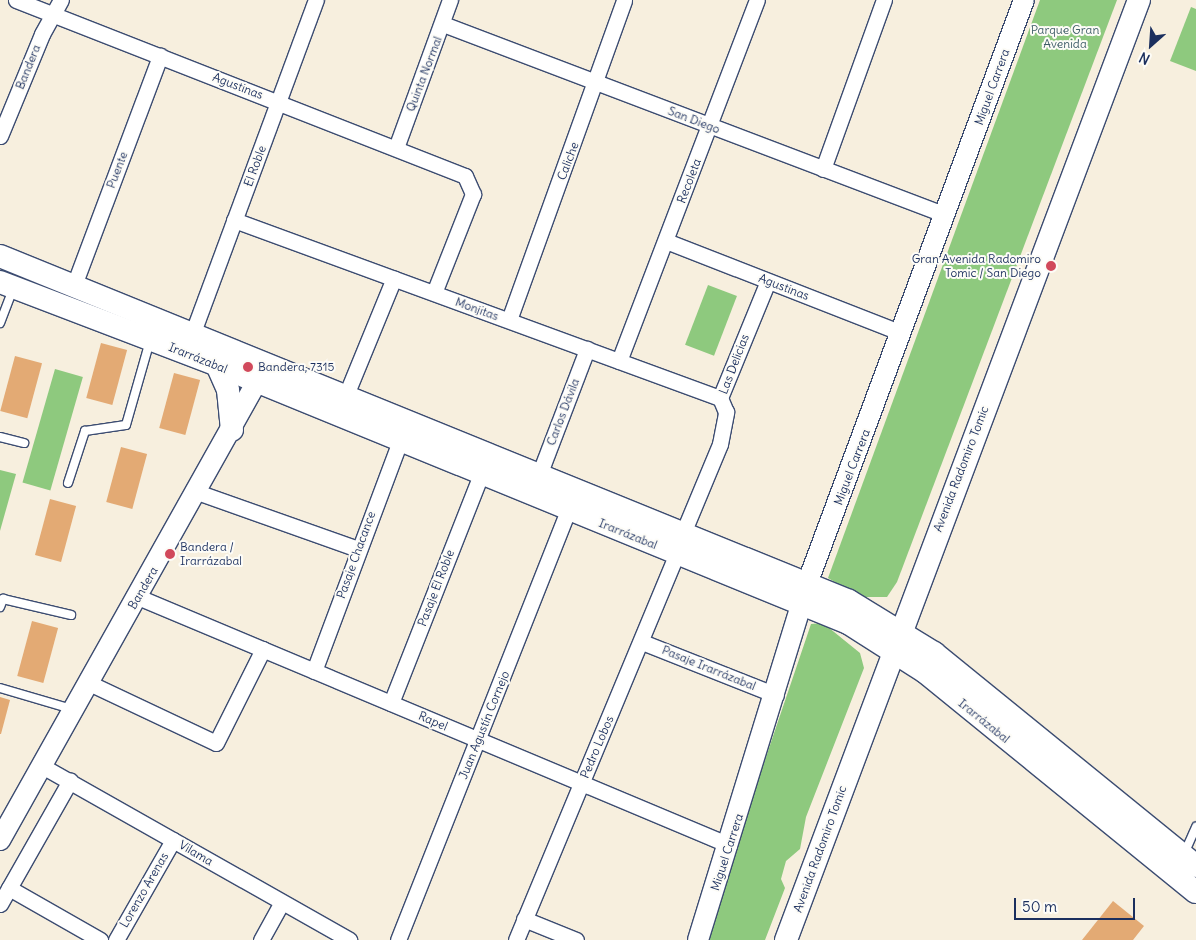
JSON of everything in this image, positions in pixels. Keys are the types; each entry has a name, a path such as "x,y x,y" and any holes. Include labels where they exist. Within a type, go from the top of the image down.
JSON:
{"main road":[{"name":"Avenida Radomiro Tomic","path":"786,940 896,641 1139,0"},
{"name":"Irarrázabal","path":"0,256 267,362 539,475 680,543 805,594 896,641 934,653 1190,861"},
{"name":"Irarrázabal","path":"7,284 217,365 258,384 569,509 680,543"},
{"path":"217,365 228,390 232,430"},
{"name":"Irarrázabal","path":"896,641 1196,892"}],"street":[{"name":"Agustinas","path":"16,0 460,173 469,179 473,194 434,294"},
{"name":"Bandera","path":"0,136 52,14 62,0"},
{"name":"El Roble","path":"193,332 316,0"},
{"name":"Quinta Normal","path":"396,148 443,24 450,0"},
{"name":"Caliche","path":"509,320 597,83 624,0"},
{"name":"Recoleta","path":"619,361 758,0"},
{"path":"823,169 884,0"},
{"name":"Miguel Carrera","path":"698,940 776,695 805,594 1024,0"},
{"name":"San Diego","path":"443,24 946,215"},
{"name":"Puente","path":"74,284 160,56"},
{"name":"Monjitas","path":"234,220 720,398"},
{"name":"Agustinas","path":"666,241 902,333"},
{"path":"346,395 394,278"},
{"name":"Las Delicias","path":"680,543 720,444 726,412 720,398 768,281"},
{"name":"Carlos Dávila","path":"539,475 588,349"},
{"name":"Bandera","path":"0,840 258,384 267,362"},
{"name":"Pasaje Chacance","path":"314,670 400,441"},
{"name":"Pasaje El Roble","path":"391,703 481,474"},
{"path":"197,492 358,549"},
{"name":"Juan Agustín Cornejo","path":"398,940 569,509"},
{"name":"Pedro Lobos","path":"516,940 642,642 680,543"},
{"name":"Rapel","path":"138,597 729,845"},
{"name":"Pasaje Irarrázabal","path":"642,642 776,695"},
{"path":"89,683 216,743 263,649"},
{"name":"Vilama","path":"42,766 349,940"},
{"path":"0,904 70,781"},
{"name":"Lorenzo Arenas","path":"116,940 172,840"},
{"path":"9,888 100,940"},
{"path":"261,940 282,902"},
{"path":"524,919 576,940"}],"lane":[{"path":"0,323 7,284"},
{"path":"68,483 85,431 126,425 151,339"},
{"path":"0,437 24,443"},
{"path":"0,607 3,598 71,615"},
{"path":"0,688 74,709"},
{"path":"1190,861 1196,827"}],"green space":[{"name":"Parque Gran Avenida","path":"1040,0 1117,0 897,582 887,597 860,597 828,578"},
{"path":"1191,7 1196,9 1196,71 1170,61"},
{"path":"708,285 737,296 714,356 685,345"},
{"path":"55,369 83,377 50,490 22,482"},
{"path":"0,470 16,474 0,531"},
{"path":"823,623 860,653 864,668 806,817 800,849 786,861 781,879 785,888 765,940 704,940 811,624"}],"building":[{"path":"101,343 127,350 112,405 86,398"},
{"path":"15,356 42,363 27,418 0,411"},
{"path":"174,373 200,380 185,435 159,428"},
{"path":"121,447 147,454 132,509 106,502"},
{"path":"50,499 76,506 61,562 35,555"},
{"path":"32,621 58,628 43,683 17,676"},
{"path":"0,697 10,700 1,734 0,734"},
{"path":"1113,901 1144,926 1133,940 1082,940"}],"place":[{"name":"Gran Avenida Radomiro Tomic / San Diego","path":"1051,266"},
{"name":"Bandera, 7315","path":"248,367"},
{"name":"Bandera / Irarrázabal","path":"170,554"}]}
